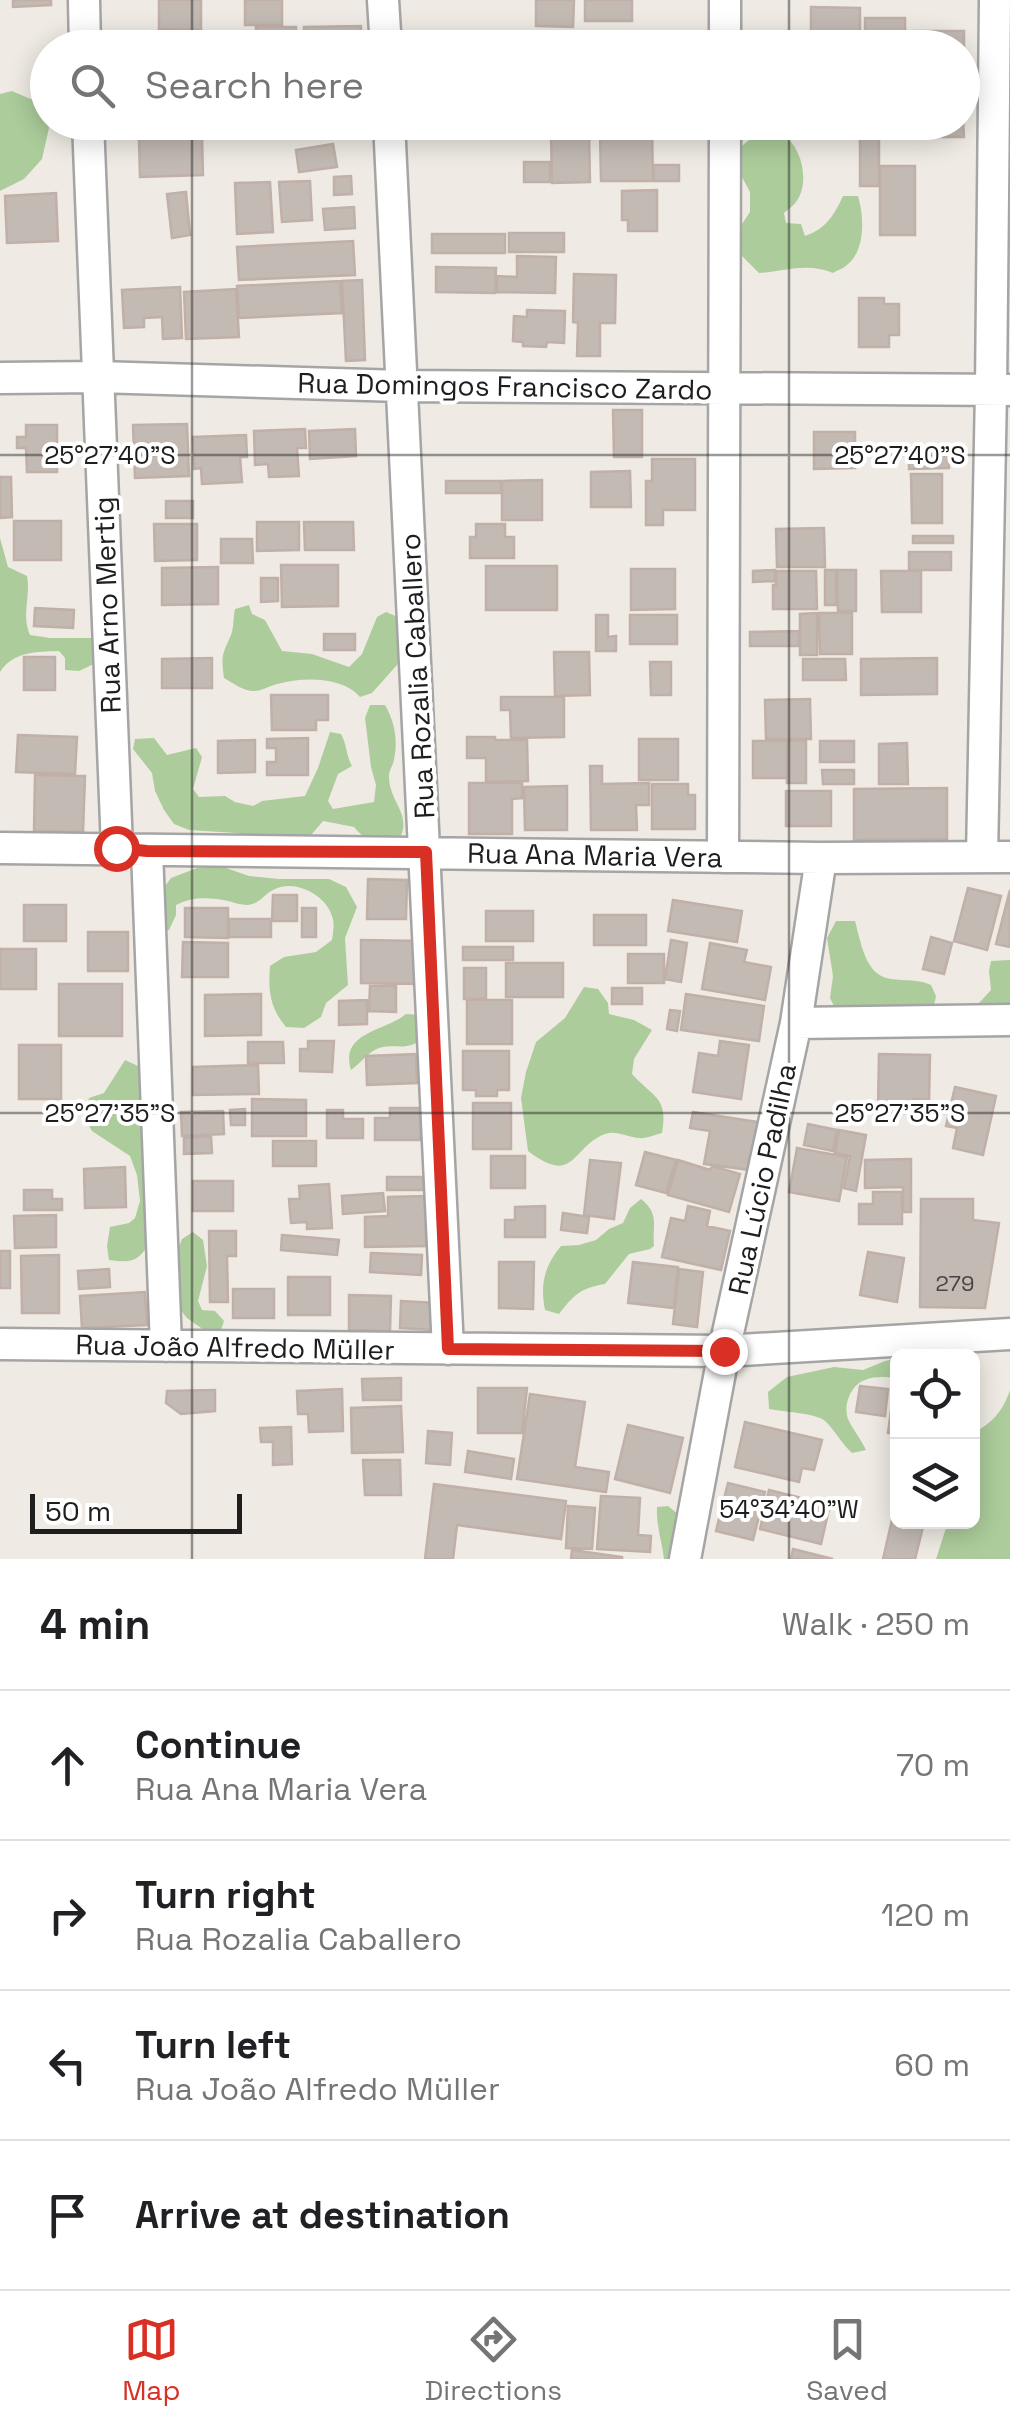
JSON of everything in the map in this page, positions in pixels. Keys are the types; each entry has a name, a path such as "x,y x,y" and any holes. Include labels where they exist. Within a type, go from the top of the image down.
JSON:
{"street":[{"path":"84,0 85,30"},
{"path":"384,0 385,30"},
{"path":"725,0 725,30"},
{"path":"995,0 1000,390 996,857"},
{"name":"Rua Arno Mertig","path":"89,140 98,377 166,1346"},
{"name":"Rua Rozalia Caballero","path":"391,140 448,1349"},
{"path":"723,857 725,140"},
{"name":"Rua Domingos Francisco Zardo","path":"0,378 402,386 1000,390"},
{"name":"Rua Ana Maria Vera","path":"0,848 996,857"},
{"name":"Rua Lúcio Padilha","path":"685,1559 724,1351 796,1022 821,858"},
{"path":"796,1022 1010,1020"},
{"name":"Rua João Alfredo Müller","path":"0,1344 724,1351 1010,1334"}],"green space":[{"path":"12,91 30,99 30,140 46,140 42,159 24,179 0,191 0,94"},
{"path":"749,140 791,142 800,158 803,178 797,200 784,213 786,223 801,224 805,236 828,220 843,196 858,196 860,242 858,251 844,268 833,273 805,268 759,273 741,255 740,227 750,212 750,192 736,166 738,149"},
{"path":"0,538 8,567 27,576 26,620 30,635 101,638 98,662 79,671 65,670 65,658 59,651 34,653 19,656 0,672"},
{"path":"249,605 252,614 265,620 282,651 312,654 349,667 362,654 377,617 386,612 400,618 405,656 372,693 360,697 343,685 322,680 298,680 257,691 246,690 224,678 223,660 235,609"},
{"path":"370,705 385,705 395,731 389,776 403,826 395,846 372,842 354,827 323,821 312,834 296,843 189,830 174,824 164,810 152,773 133,749 135,739 154,738 167,755 196,748 202,757 193,789 199,797 225,796 253,806 262,801 305,796 330,732 341,734 352,766 338,774 328,801 333,809 374,802 376,785 365,718"},
{"path":"197,868 226,868 249,876 279,879 329,879 346,887 357,907 345,938 348,985 326,1003 321,1017 304,1028 286,1027 273,1006 269,975 270,966 284,957 316,952 332,940 334,928 329,908 316,895 299,887 281,887 247,905 205,898 176,905 169,930 162,929 159,894 171,878"},
{"path":"836,921 855,921 866,957 882,977 931,985 936,996 933,1010 838,1014 830,998 833,976 827,938"},
{"path":"1010,960 1010,1009 981,1018 979,1003 991,990 991,961"},
{"path":"584,987 598,989 608,1003 609,1014 634,1020 652,1030 634,1059 632,1074 661,1105 662,1133 641,1138 605,1134 571,1161 555,1165 528,1151 521,1098 536,1042 565,1018"},
{"path":"406,1014 419,1015 422,1039 406,1046 379,1048 351,1070 349,1057 358,1040"},
{"path":"125,1060 138,1066 147,1086 150,1241 138,1257 124,1261 109,1260 107,1246 110,1227 135,1218 140,1201 137,1175 130,1156 92,1131 84,1117 89,1098 104,1093"},
{"path":"641,1199 653,1215 654,1246 629,1254 605,1284 578,1293 559,1314 545,1310 545,1276 561,1246 596,1240 623,1223 630,1208"},
{"path":"193,1232 203,1240 207,1266 198,1301 202,1310 215,1311 224,1321 221,1330 211,1335 187,1318 175,1303 174,1260 182,1239"},
{"path":"890,1360 890,1378 876,1377 860,1383 846,1410 866,1450 852,1453 821,1418 769,1409 768,1392 787,1377 834,1367 863,1370"},
{"path":"1010,1390 1010,1559 936,1559 946,1529 980,1529 980,1429 1004,1405"},
{"path":"668,1506 678,1514 672,1559 664,1559 657,1507"}],"building":[{"path":"13,0 51,0 51,5 13,7"},
{"path":"159,0 201,0 201,30 159,29"},
{"path":"245,0 282,0 282,25 245,25"},
{"path":"536,0 574,0 573,27 536,26"},
{"path":"585,0 632,0 632,21 585,21"},
{"path":"811,7 860,8 860,30 811,30"},
{"path":"865,18 905,18 905,30 865,30"},
{"path":"256,26 296,27 296,30 256,30"},
{"path":"361,26 361,30 304,30"},
{"path":"139,140 202,140 203,175 140,177"},
{"path":"551,140 589,140 590,182 552,183"},
{"path":"600,140 652,140 653,181 601,181"},
{"path":"860,140 879,140 879,186 860,186"},
{"path":"333,144 337,167 299,172 296,150"},
{"path":"524,162 550,162 550,182 524,182"},
{"path":"654,165 679,165 679,181 654,181"},
{"path":"880,166 915,166 915,235 880,235"},
{"path":"351,176 352,194 334,195 334,177"},
{"path":"310,181 312,220 282,222 279,182"},
{"path":"270,182 273,232 237,234 235,183"},
{"path":"657,190 657,231 628,231 628,220 622,220 622,191"},
{"path":"186,192 190,235 172,238 167,194"},
{"path":"56,193 58,241 7,243 5,196"},
{"path":"354,207 355,228 325,230 323,209"},
{"path":"509,233 564,233 564,252 509,252"},
{"path":"432,234 505,234 505,253 432,253"},
{"path":"353,241 355,275 239,280 237,247"},
{"path":"517,256 556,257 555,293 497,292 497,276 517,277"},
{"path":"436,267 496,268 495,293 436,292"},
{"path":"574,274 616,275 615,323 600,323 600,356 577,356"},
{"path":"362,280 365,360 346,361 342,281"},
{"path":"340,281 342,313 239,318 237,286"},
{"path":"180,287 182,338 163,339 162,317 144,318 144,327 124,328 122,290"},
{"path":"236,289 239,337 186,339 184,292"},
{"path":"859,298 884,298 884,304 899,304 899,335 889,335 889,347 859,347"},
{"path":"527,310 565,311 564,343 547,342 546,347 523,346 523,342 513,341 514,316 527,317"},
{"path":"613,410 642,410 642,457 614,457"},
{"path":"187,424 189,476 135,478 133,425"},
{"path":"26,425 57,425 57,472 27,472 26,448 17,448 17,437 26,437"},
{"path":"305,429 306,448 297,448 299,476 269,477 268,464 255,465 254,431"},
{"path":"355,429 356,456 310,459 309,431"},
{"path":"814,432 855,432 855,468 814,469"},
{"path":"246,435 247,457 240,457 242,482 202,484 201,468 194,469 193,437"},
{"path":"949,448 949,468 909,469 909,449"},
{"path":"652,459 695,459 695,510 663,510 663,525 646,525 646,481 652,481"},
{"path":"630,471 631,507 591,507 591,472"},
{"path":"911,474 942,474 942,523 912,523"},
{"path":"0,477 11,477 12,517 0,518"},
{"path":"542,480 542,520 502,520 502,481"},
{"path":"446,481 501,481 501,493 446,493"},
{"path":"166,501 193,501 193,518 166,518"},
{"path":"14,521 61,521 61,560 14,560"},
{"path":"257,522 299,522 299,550 257,551"},
{"path":"304,522 353,522 354,550 305,550"},
{"path":"154,524 197,524 197,560 155,561"},
{"path":"476,524 505,524 505,537 514,537 514,558 470,558 470,537 476,537"},
{"path":"824,528 825,567 777,567 776,529"},
{"path":"913,536 953,536 953,543 913,543"},
{"path":"221,539 252,539 253,563 221,563"},
{"path":"909,552 951,552 951,570 909,570"},
{"path":"281,565 338,565 338,606 282,607"},
{"path":"486,566 557,566 557,610 486,610"},
{"path":"218,567 218,604 162,605 162,568"},
{"path":"631,569 675,569 675,609 631,610"},
{"path":"775,570 775,581 753,582 753,571"},
{"path":"825,570 836,570 836,605 825,605"},
{"path":"837,570 856,570 856,611 838,611"},
{"path":"776,571 816,571 817,609 773,609"},
{"path":"881,571 921,571 921,612 882,612"},
{"path":"261,578 278,578 278,601 261,602"},
{"path":"35,608 74,610 73,628 34,626"},
{"path":"817,613 817,655 800,655 800,614"},
{"path":"819,613 852,613 852,654 820,654"},
{"path":"596,615 608,615 608,637 616,636 616,651 596,651"},
{"path":"630,615 677,615 677,644 630,644"},
{"path":"799,631 799,646 750,646 750,632"},
{"path":"324,634 355,634 355,650 324,650"},
{"path":"554,652 589,652 590,695 555,696"},
{"path":"24,657 55,657 55,690 24,690"},
{"path":"212,658 212,688 162,688 162,659"},
{"path":"937,658 937,694 861,695 861,659"},
{"path":"803,659 845,659 846,680 803,680"},
{"path":"650,662 671,662 671,695 651,695"},
{"path":"271,695 328,695 328,720 316,720 316,730 272,730"},
{"path":"501,697 564,697 564,737 511,738 510,710 501,710"},
{"path":"810,699 811,739 766,739 765,700"},
{"path":"18,735 77,737 75,774 16,772"},
{"path":"467,737 527,740 528,781 486,782 486,758 467,758"},
{"path":"308,738 308,775 267,775 267,762 276,762 276,748 267,748 267,739"},
{"path":"639,739 678,739 678,780 639,780"},
{"path":"255,740 255,772 218,773 218,741"},
{"path":"806,740 806,783 787,783 787,741"},
{"path":"753,741 787,741 787,778 753,778"},
{"path":"820,741 854,741 854,762 820,762"},
{"path":"907,743 908,784 879,784 879,744"},
{"path":"590,766 602,766 602,784 649,783 649,805 636,805 637,830 591,830"},
{"path":"822,770 854,770 854,784 823,784"},
{"path":"35,775 85,776 83,832 34,831"},
{"path":"469,783 522,783 522,798 512,799 512,834 469,834"},
{"path":"652,784 688,784 688,795 695,795 695,829 652,829"},
{"path":"567,786 567,830 525,830 524,787"},
{"path":"947,788 947,839 854,840 854,789"},
{"path":"786,791 831,791 831,826 786,826"},
{"path":"368,879 407,880 406,919 367,919"},
{"path":"968,888 1001,896 987,950 954,941"},
{"path":"1010,890 1010,947 996,944"},
{"path":"273,895 297,895 297,921 272,921"},
{"path":"673,900 742,911 737,942 668,931"},
{"path":"24,905 66,905 66,941 24,941"},
{"path":"185,908 228,908 228,938 185,937"},
{"path":"302,908 316,908 316,937 302,937"},
{"path":"486,911 533,911 533,941 486,941"},
{"path":"594,915 646,915 646,945 594,945"},
{"path":"229,919 271,919 271,937 229,937"},
{"path":"88,932 128,932 128,971 88,971"},
{"path":"931,937 952,943 944,974 923,969"},
{"path":"361,940 422,941 421,984 361,983"},
{"path":"671,940 687,943 681,982 665,979"},
{"path":"183,942 228,943 228,977 182,977"},
{"path":"710,943 747,950 744,962 771,967 765,1000 702,989"},
{"path":"463,947 513,947 513,960 463,960"},
{"path":"0,949 36,949 36,989 0,989"},
{"path":"628,954 664,954 664,983 628,983"},
{"path":"506,963 563,963 563,997 506,997"},
{"path":"464,968 486,968 486,999 464,999"},
{"path":"59,984 122,984 122,1036 59,1036"},
{"path":"370,986 396,986 396,1012 369,1011"},
{"path":"612,988 642,988 642,1004 612,1004"},
{"path":"261,994 261,1035 205,1036 205,995"},
{"path":"686,994 764,1006 759,1041 681,1030"},
{"path":"367,1000 367,1024 339,1025 339,1001"},
{"path":"467,1000 512,1000 512,1044 467,1044"},
{"path":"670,1010 680,1011 677,1031 667,1029"},
{"path":"308,1041 334,1041 332,1072 300,1071 300,1049 308,1049"},
{"path":"720,1041 749,1045 741,1099 693,1092 699,1053 718,1056"},
{"path":"248,1042 283,1042 284,1063 248,1063"},
{"path":"19,1045 61,1045 61,1099 19,1099"},
{"path":"463,1051 509,1051 509,1090 497,1090 497,1096 476,1096 476,1090 463,1090"},
{"path":"416,1054 417,1083 367,1085 366,1056"},
{"path":"879,1054 930,1055 929,1100 913,1099 913,1110 878,1109"},
{"path":"258,1065 259,1094 193,1095 193,1067"},
{"path":"955,1087 996,1096 983,1155 953,1148 957,1128 946,1126"},
{"path":"252,1099 306,1100 306,1136 252,1136"},
{"path":"473,1103 511,1103 511,1149 473,1149"},
{"path":"390,1108 420,1108 420,1140 375,1140 375,1118 390,1118"},
{"path":"245,1109 245,1125 231,1125 230,1110"},
{"path":"327,1110 343,1110 343,1119 363,1119 363,1138 327,1138"},
{"path":"223,1111 224,1134 182,1136 181,1112"},
{"path":"693,1112 758,1122 750,1170 704,1164 710,1131 690,1128"},
{"path":"808,1124 837,1130 833,1151 804,1145"},
{"path":"839,1130 866,1135 856,1191 844,1188 850,1156 835,1153"},
{"path":"211,1136 212,1153 184,1154 184,1138"},
{"path":"273,1141 316,1141 316,1166 273,1166"},
{"path":"797,1148 847,1157 839,1201 789,1192"},
{"path":"645,1152 676,1160 666,1193 636,1185"},
{"path":"491,1156 525,1156 525,1188 491,1188"},
{"path":"911,1159 911,1212 903,1212 903,1187 865,1188 865,1160"},
{"path":"590,1160 621,1163 614,1219 584,1215"},
{"path":"678,1160 740,1174 729,1212 668,1195"},
{"path":"125,1167 126,1207 85,1208 84,1169"},
{"path":"387,1177 424,1177 424,1190 387,1190"},
{"path":"193,1181 233,1181 233,1211 193,1211"},
{"path":"329,1184 332,1228 307,1229 307,1222 291,1223 289,1199 300,1199 299,1186"},
{"path":"24,1190 52,1190 52,1199 62,1199 62,1210 24,1210"},
{"path":"873,1192 902,1192 902,1224 859,1224 859,1204 873,1204"},
{"path":"383,1193 385,1211 343,1214 342,1196"},
{"path":"426,1196 426,1246 365,1247 365,1217 388,1216 388,1197"},
{"path":"921,1199 973,1199 973,1220 999,1223 985,1308 920,1307"},
{"path":"545,1206 545,1237 505,1237 505,1220 515,1220 515,1207"},
{"path":"688,1206 710,1211 707,1226 730,1231 721,1270 662,1257 671,1218 685,1221"},
{"path":"563,1213 589,1217 587,1233 561,1230"},
{"path":"56,1215 56,1247 15,1248 14,1216"},
{"path":"209,1231 236,1231 236,1256 227,1256 228,1302 210,1302"},
{"path":"282,1235 339,1240 337,1255 281,1250"},
{"path":"0,1251 10,1251 10,1288 0,1288"},
{"path":"868,1252 904,1258 897,1302 860,1295"},
{"path":"371,1253 422,1255 421,1275 370,1272"},
{"path":"59,1255 59,1313 22,1313 21,1256"},
{"path":"499,1262 534,1262 533,1309 499,1308"},
{"path":"633,1262 678,1267 674,1308 628,1303"},
{"path":"109,1269 110,1287 79,1289 78,1271"},
{"path":"679,1269 703,1272 697,1327 673,1324"},
{"path":"288,1277 330,1277 330,1315 288,1315"},
{"path":"233,1289 274,1289 274,1318 233,1318"},
{"path":"145,1292 147,1325 82,1328 80,1296"},
{"path":"349,1295 391,1296 390,1331 349,1330"},
{"path":"401,1301 437,1303 435,1330 400,1328"},
{"path":"401,1378 401,1400 363,1400 362,1379"},
{"path":"860,1386 888,1389 885,1416 856,1412"},
{"path":"478,1388 527,1388 522,1433 478,1433"},
{"path":"342,1389 343,1431 309,1432 308,1414 298,1414 297,1391"},
{"path":"215,1390 215,1411 181,1414 166,1403 167,1391"},
{"path":"530,1394 585,1402 575,1467 609,1472 606,1492 517,1479"},
{"path":"401,1406 403,1452 352,1453 351,1408"},
{"path":"745,1422 822,1440 814,1470 802,1468 799,1482 735,1467"},
{"path":"628,1425 683,1438 670,1493 615,1479"},
{"path":"291,1427 292,1464 273,1465 273,1442 261,1442 260,1428"},
{"path":"428,1431 452,1433 450,1465 426,1463"},
{"path":"468,1451 514,1459 511,1479 465,1472"},
{"path":"363,1460 400,1460 401,1495 365,1495"},
{"path":"728,1483 765,1492 753,1540 716,1531"},
{"path":"434,1484 566,1501 561,1539 457,1525 453,1559 425,1559"},
{"path":"769,1490 830,1505 821,1544 760,1529"},
{"path":"601,1496 640,1498 638,1535 651,1536 650,1552 597,1549"},
{"path":"568,1506 595,1508 592,1549 566,1548"},
{"path":"890,1529 922,1529 915,1559 883,1559"},
{"path":"793,1549 833,1559 791,1559"},
{"path":"572,1550 622,1557 622,1559 571,1559"}],"route":[{"path":"116,848 426,852 448,1349 724,1351"}]}
